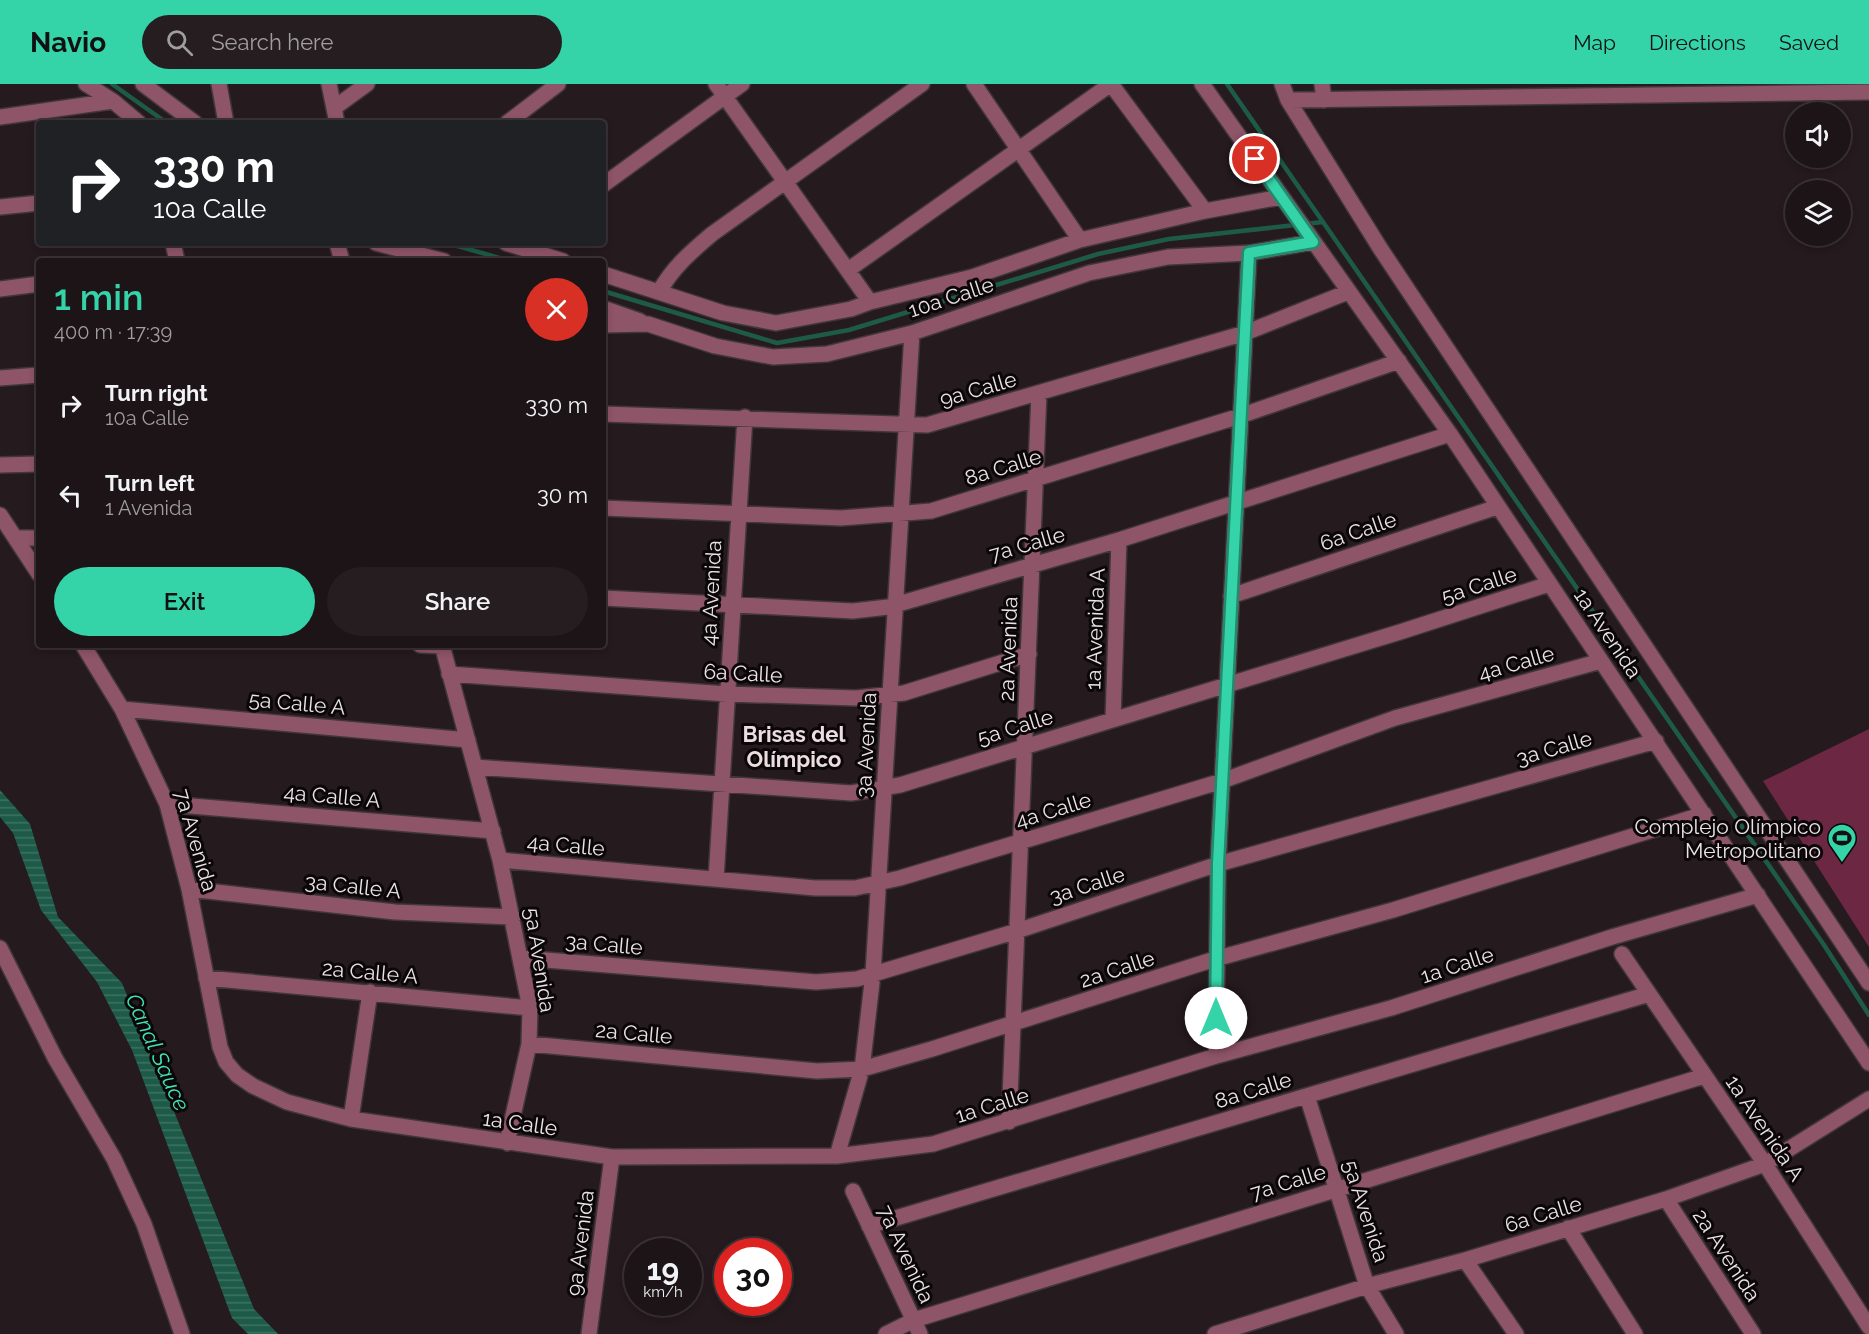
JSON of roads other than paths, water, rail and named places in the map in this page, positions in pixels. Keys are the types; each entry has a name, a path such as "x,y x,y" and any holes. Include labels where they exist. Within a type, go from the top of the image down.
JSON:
{"street":[{"path":"86,84 113,101 135,120"},
{"path":"143,84 191,120"},
{"path":"219,84 225,120"},
{"path":"329,84 336,116"},
{"path":"336,116 367,84"},
{"path":"511,120 558,84"},
{"path":"606,183 721,90 741,84"},
{"path":"659,292 669,274 682,259 712,234 922,84"},
{"path":"975,84 1080,240"},
{"path":"848,270 1111,84 1204,211"},
{"name":"1a Avenida","path":"1202,84 1450,434 1869,1063"},
{"path":"1282,84 1288,100 1380,248 1869,983"},
{"path":"1322,84 1324,100"},
{"path":"1288,100 1324,100 1380,91 1836,88 1869,92"},
{"path":"721,90 870,302"},
{"path":"0,117 113,101"},
{"path":"606,275 723,313 776,322 851,309 870,302 972,277 1080,240 1204,211 1281,197"},
{"path":"0,207 36,203"},
{"name":"10a Calle","path":"606,325 648,324 715,346 773,357 827,354 912,333 1089,273 1168,257 1249,253 1309,237"},
{"path":"387,246 433,258"},
{"path":"522,246 555,258"},
{"path":"1216,1056 1215,960 1218,864 1249,253"},
{"path":"0,288 36,284"},
{"name":"9a Calle","path":"606,414 927,425 1245,333 1348,292"},
{"path":"606,309 648,324"},
{"name":"3a Avenida","path":"837,1156 862,1069 873,974 912,333"},
{"name":"8a Calle","path":"606,508 841,518 931,511 1240,416 1399,361"},
{"path":"0,378 36,375"},
{"name":"2a Avenida","path":"1009,1122 1040,393"},
{"name":"4a Avenida","path":"716,879 737,514 745,417"},
{"name":"7a Calle","path":"606,598 854,611 895,605 1119,540 1450,434"},
{"path":"0,465 36,464"},
{"name":"6a Calle","path":"1231,596 1497,507"},
{"path":"0,515 36,569"},
{"path":"16,538 36,538"},
{"name":"1a Avenida A","path":"1113,719 1119,540"},
{"name":"5a Calle","path":"475,767 851,793 884,788 1227,685 1549,584"},
{"name":"7a Avenida","path":"85,648 122,709 167,804 189,888 220,1047 226,1062"},
{"name":"5a Avenida","path":"442,648 493,831 513,917 530,1008 529,1044 507,1143"},
{"name":"6a Calle","path":"449,674 727,694 856,698 890,695 949,681 1029,654"},
{"name":"4a Calle","path":"500,860 816,888 855,888 1021,842 1222,781 1395,718 1601,661"},
{"name":"5a Calle A","path":"122,709 468,740"},
{"name":"3a Calle","path":"521,958 816,982 857,979 1017,931 1218,864 1656,741"},
{"name":"4a Calle A","path":"167,804 493,831"},
{"name":"2a Calle","path":"529,1044 817,1071 862,1069 1215,960 1393,910 1704,814"},
{"name":"3a Calle A","path":"189,888 395,912 513,917"},
{"name":"1a Calle","path":"226,1062 237,1075 253,1086 287,1102 351,1119 507,1143 612,1157 837,1156 933,1144 1216,1056 1391,1008 1612,937 1758,895"},
{"path":"0,948 55,1058 114,1159 144,1224 182,1334"},
{"name":"1a Avenida A","path":"1622,954 1765,1164 1869,1328"},
{"name":"2a Calle A","path":"206,978 530,1008"},
{"path":"351,1119 370,992"},
{"name":"8a Calle","path":"870,1226 1649,994"},
{"name":"7a Calle","path":"886,1334 917,1327 1336,1189 1704,1076"},
{"name":"5a Avenida","path":"1307,1096 1367,1286 1396,1334"},
{"name":"6a Calle","path":"1215,1334 1367,1286 1465,1260 1666,1199 1765,1164 1869,1099"},
{"name":"9a Avenida","path":"589,1334 612,1157"},
{"name":"7a Avenida","path":"854,1191 917,1327"},
{"name":"2a Avenida","path":"1666,1199 1753,1334"},
{"path":"1568,1228 1635,1334"},
{"path":"1465,1260 1516,1334"}],"waterway":[{"path":"112,84 163,120"},
{"path":"1227,84 1323,222"},
{"path":"606,292 777,343 849,330 1098,254 1169,239 1323,222 1824,945 1869,1015"},
{"path":"458,246 500,258"}],"place":[{"name":"Complejo Olímpico Metropolitano","path":"1842,864"}],"district":[{"name":"Brisas del Olímpico","path":"794,746"}],"water label":[{"name":"Canal Sauce","path":"158,1052"}]}
